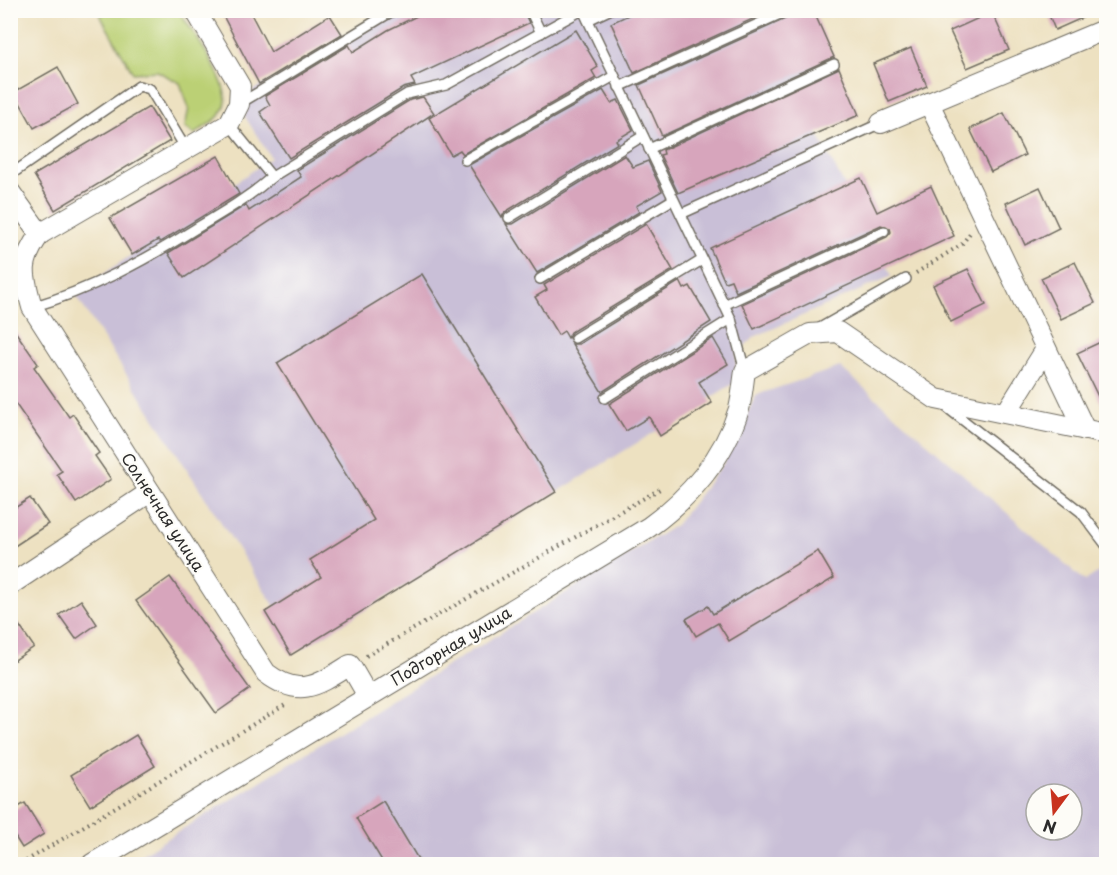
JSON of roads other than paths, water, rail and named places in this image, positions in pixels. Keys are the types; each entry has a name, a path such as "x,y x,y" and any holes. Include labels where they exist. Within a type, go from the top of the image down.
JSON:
{"street":[{"path":"10,192 40,234 229,124 239,104 240,86 195,10"},
{"path":"881,123 1107,28"},
{"path":"929,103 1084,430"},
{"name":"Солнечная улица","path":"40,234 27,253 23,273 32,307 266,673 282,685 298,688 317,685 350,665 368,696"},
{"path":"745,372 810,334 838,332 936,399 1107,434"},
{"path":"1006,413 1046,349"},
{"name":"Подгорная улица","path":"92,864 649,527 675,508 694,489 716,456 739,409 745,372"},
{"path":"10,585 150,492"}],"lane":[{"path":"239,104 394,10"},
{"path":"530,10 541,33"},
{"path":"32,307 75,294 135,266 252,194 272,177 407,94 446,85 541,33 584,14 609,10"},
{"path":"619,87 789,10"},
{"path":"584,14 724,305 745,372"},
{"path":"649,149 834,64"},
{"path":"465,160 614,76"},
{"path":"10,176 139,86 150,89 186,149"},
{"path":"681,214 881,123"},
{"path":"229,124 272,177"},
{"path":"509,218 643,136"},
{"path":"540,279 672,200"},
{"path":"724,305 884,231"},
{"path":"575,338 702,260"},
{"path":"810,334 906,279"},
{"path":"605,398 730,319"},
{"path":"936,399 1081,512 1107,545"}]}
